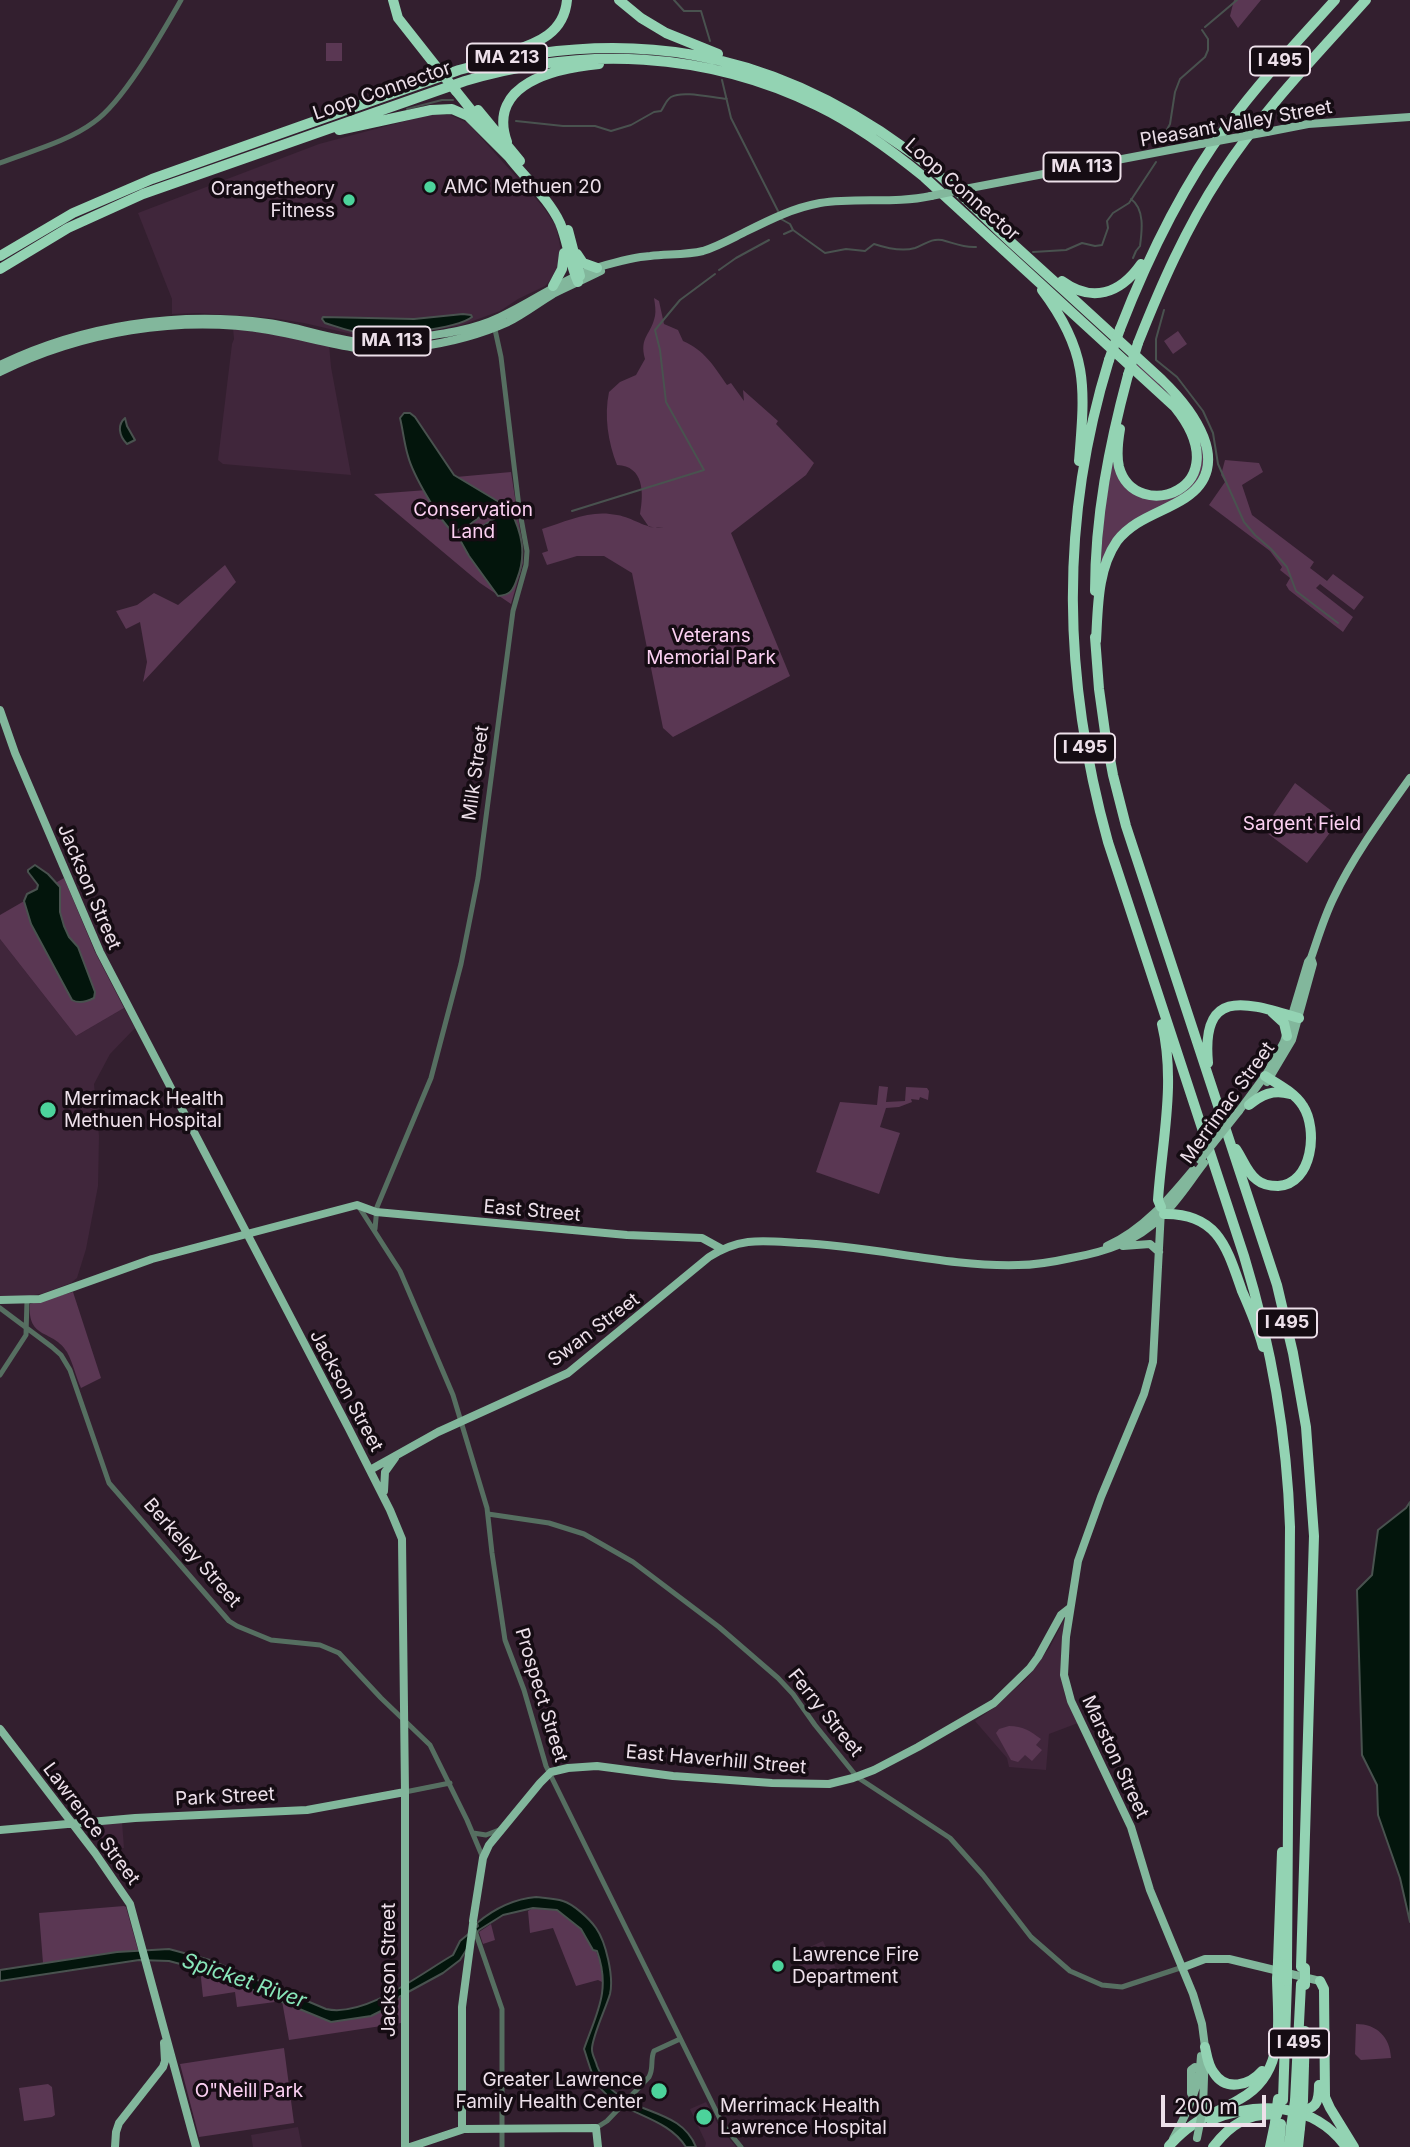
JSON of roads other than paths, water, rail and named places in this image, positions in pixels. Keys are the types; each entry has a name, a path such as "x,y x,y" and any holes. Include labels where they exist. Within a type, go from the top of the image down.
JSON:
{"highway":[{"path":"395,0 404,18 458,90 559,211 575,250 578,278"},
{"path":"472,66 543,40 562,20 567,0"},
{"path":"619,0 666,33 764,72"},
{"name":"I 495","path":"1289,2147 1281,2099 1286,2061 1282,1963 1291,1540 1286,1455 1279,1398 1248,1266 1108,842 1093,788 1075,672 1072,615 1075,538 1088,442 1110,360 1141,276 1182,194 1227,125 1263,80 1335,0"},
{"name":"I 495","path":"1279,2147 1298,2104 1314,1536 1309,1456 1299,1381 1273,1269 1121,808 1102,712 1096,641 1095,570 1100,512 1110,448 1127,379 1138,343 1178,249 1222,173 1271,106 1366,0"},
{"name":"Loop Connector","path":"0,256 73,213 152,178 472,66 535,52 591,47 653,49 712,58 764,72 817,94 873,125 924,163 999,230"},
{"name":"Loop Connector","path":"0,269 57,234 119,204 464,81 519,67 578,59 624,58 713,70 744,78 817,106 888,148 1030,273"},
{"path":"512,156 504,130 506,108 519,89 533,79 564,69 589,65 659,61"},
{"path":"298,139 431,110 452,108 468,116 512,156 559,222 570,266 578,278"},
{"path":"999,230 1071,288 1094,294 1111,290 1129,279 1160,235"},
{"path":"999,230 1177,395 1192,413 1205,443 1206,469 1196,487 1182,499 1143,518 1122,535 1110,553 1101,584 1096,641"},
{"path":"553,286 564,261 565,239"},
{"path":"575,250 583,263 597,268"},
{"path":"1030,273 1167,398 1186,422 1196,446 1196,468 1188,482 1170,494 1158,496 1138,491 1127,483 1120,470 1118,446 1127,379"},
{"path":"1030,273 1063,320 1080,361 1083,385 1079,503"},
{"path":"1155,983 1169,1066 1158,1200 1163,1211 1203,1222 1221,1238 1259,1335 1279,1398"},
{"path":"1209,1077 1207,1037 1214,1016 1223,1008 1238,1004 1296,1017"},
{"path":"1272,1011 1284,1023 1286,1036"},
{"path":"1228,1136 1251,1173 1267,1185 1278,1186 1294,1180 1303,1168 1308,1157 1311,1132 1306,1110 1301,1102 1267,1077"},
{"path":"1249,1105 1261,1096 1273,1092 1292,1095"},
{"path":"1205,2047 1217,2078 1235,2085 1246,2084 1256,2078 1269,2058 1282,1980"},
{"path":"1169,2147 1199,2119 1242,2099 1254,2090 1271,2068 1278,2039 1282,1980"},
{"path":"1177,2147 1195,2129 1230,2113 1298,2104 1312,2108 1319,2097 1320,1981"},
{"path":"1320,1981 1324,1989 1325,2096 1354,2147"},
{"path":"1298,2104 1337,2136 1346,2147"},
{"path":"1213,2147 1233,2125 1246,2118 1266,2114 1288,2116 1311,2124 1326,2133 1339,2147"},
{"path":"1269,2147 1287,2125 1298,2147"}],"main road":[{"name":"Pleasant Valley Street","path":"0,365 41,346 75,336 103,329 174,320 267,323 373,343 456,331 519,316 597,268 642,257 704,250 786,213 821,203 897,201 1308,124 1410,117"},
{"name":"Pleasant Valley Street","path":"0,372 79,342 152,328 240,326 369,349 415,347 443,342 492,323 553,286 620,262"},
{"name":"Jackson Street","path":"0,710 15,753 100,952 371,1472 402,1539 407,2147"},
{"name":"Merrimac Street","path":"1240,1113 1249,1105 1292,1040 1308,962 1338,889 1360,851 1410,778"},
{"name":"Merrimac Street","path":"1163,1211 1267,1077 1296,1017"},
{"name":"East Street","path":"357,1205 376,1212 627,1235 702,1238 722,1249"},
{"path":"0,1300 27,1300 57,1294 128,1266 357,1205"},
{"path":"722,1249 742,1242 757,1241 848,1246 957,1261 1009,1265 1041,1264 1120,1246 1163,1211"},
{"path":"1158,1298 1163,1211"},
{"path":"1071,1258 1100,1249 1122,1238 1163,1211"},
{"path":"1158,1298 1164,1252 1163,1211"},
{"path":"1120,1246 1150,1244 1159,1253"},
{"name":"Swan Street","path":"371,1472 398,1454 461,1422 568,1373 722,1249"},
{"name":"Marston Street","path":"1158,1298 1153,1362 1148,1383 1090,1525 1076,1570 1064,1663 1068,1691 1131,1827 1150,1891 1184,1967 1202,2024 1205,2079 1203,2108 1194,2147"},
{"path":"390,1510 383,1489 383,1477 398,1454"},
{"name":"East Haverhill Street","path":"549,1774 560,1769 597,1766 711,1780 800,1784 829,1784 857,1777 918,1747 994,1703 1030,1668 1061,1615 1070,1608"},
{"name":"Lawrence Street","path":"0,1729 130,1904 196,2147"},
{"path":"462,2129 462,2007 483,1858 489,1845 549,1774"},
{"name":"Park Street","path":"0,1830 146,1817 307,1810 405,1791"},
{"path":"1184,1967 1205,1959 1229,1959 1320,1981"},
{"name":"Marston Street","path":"1169,2147 1191,2104 1200,2068 1201,2040 1193,1994"},
{"path":"116,2147 119,2123 165,2061 160,2027 162,2024"},
{"path":"1200,2068 1205,2079"},
{"path":"155,2077 164,2073 177,2077"},
{"path":"407,2147 462,2129 502,2128 596,2128 598,2147"}],"street":[{"path":"0,163 48,145 96,121 128,84 181,0"},
{"name":"Milk Street","path":"376,1212 434,1070 461,964 478,878 513,611 526,565 527,551 519,507 502,360 492,323"},
{"name":"Prospect Street","path":"357,1205 400,1270 453,1395 488,1514 506,1640 549,1774 723,2125 741,2147"},
{"path":"375,1229 376,1212"},
{"path":"0,1375 24,1339 27,1300"},
{"name":"Berkeley Street","path":"0,1308 52,1347 67,1364 109,1483 229,1620 271,1640 314,1644 336,1651 430,1745 474,1833 483,1858"},
{"name":"Ferry Street","path":"488,1514 570,1529 610,1548 633,1562 719,1627 793,1694 857,1777 950,1838 1031,1937 1070,1971 1102,1985 1122,1987 1184,1967"},
{"name":"Park Street","path":"405,1791 450,1783"},
{"path":"474,1833 491,1835 502,1829"},
{"path":"473,1923 502,2009 502,2147"},
{"path":"596,2128 645,2082 653,2071 654,2051 680,2039"}],"water":[{"path":"463,314 472,317 436,329 387,334 353,332 325,323 322,319 414,319"},
{"path":"404,413 415,417 454,475 499,502 468,526 453,532 434,508 411,464 400,418"},
{"path":"125,418 135,440 127,444 120,431"},
{"path":"510,509 520,535 522,561 512,589 505,595 498,596 460,540"},
{"path":"35,865 60,887 60,912 64,926 78,947 95,992 94,998 88,1001 72,1000 31,924 24,901 27,894 37,889 38,885 28,872"},
{"path":"1410,1502 1410,1922 1400,1878 1378,1815 1377,1785 1362,1755 1357,1590 1372,1575 1378,1530"},
{"name":"Spicket River","path":"536,1897 557,1899 571,1905 593,1924 600,1934 610,1969 611,1987 592,2050 606,2083 618,2095 632,2103 676,2123 696,2147 686,2147 666,2128 618,2103 598,2085 584,2049 601,2001 601,1965 597,1951 593,1950 581,1929 557,1910 533,1908 503,1915 479,1930 460,1960 443,1973 399,1997 387,2008 371,2016 331,2022 207,1971 169,1961 139,1960 0,1981 0,1970 117,1952 169,1949 210,1960 326,2009 341,2010 358,2007 392,1993 453,1955 460,1941 491,1913 512,1902"}],"waterway":[{"path":"674,0 684,11 701,11 710,41"},
{"path":"1205,27 1237,0"},
{"path":"1163,137 1170,124 1180,79 1205,57 1208,50 1208,39 1202,30"},
{"path":"722,80 731,118 778,211"},
{"path":"516,121 595,126 611,131 661,111 669,98 676,95 727,99"},
{"path":"407,109 442,100 453,100"},
{"path":"1033,252 1066,250 1082,243 1102,245 1108,228 1107,221 1113,213 1129,203 1156,162"},
{"path":"1131,199 1139,208 1142,227 1140,246 1133,258"},
{"path":"781,219 790,224 793,230"},
{"path":"784,234 793,230 825,253 846,249 865,251 874,244 905,250 938,240 976,247"},
{"path":"719,270 769,240"},
{"path":"572,511 704,470 666,402 655,330 680,300 715,274"},
{"path":"1164,310 1156,339 1156,360 1177,377 1203,411 1213,433 1218,464 1244,522 1287,567 1296,591 1338,623"}],"place":[{"name":"AMC Methuen 20","path":"430,187"},
{"name":"Orangetheory Fitness","path":"349,200"},
{"name":"Merrimack Health Methuen Hospital","path":"48,1110"},
{"name":"Lawrence Fire Department","path":"778,1966"},
{"name":"Greater Lawrence Family Health Center","path":"659,2091"},
{"name":"Merrimack Health Lawrence Hospital","path":"704,2117"}],"park label":[{"name":"Conservation Land","path":"473,521"},
{"name":"Veterans Memorial Park","path":"711,647"},
{"name":"Sargent Field","path":"1302,824"},
{"name":"O\"Neill Park","path":"249,2091"}]}
